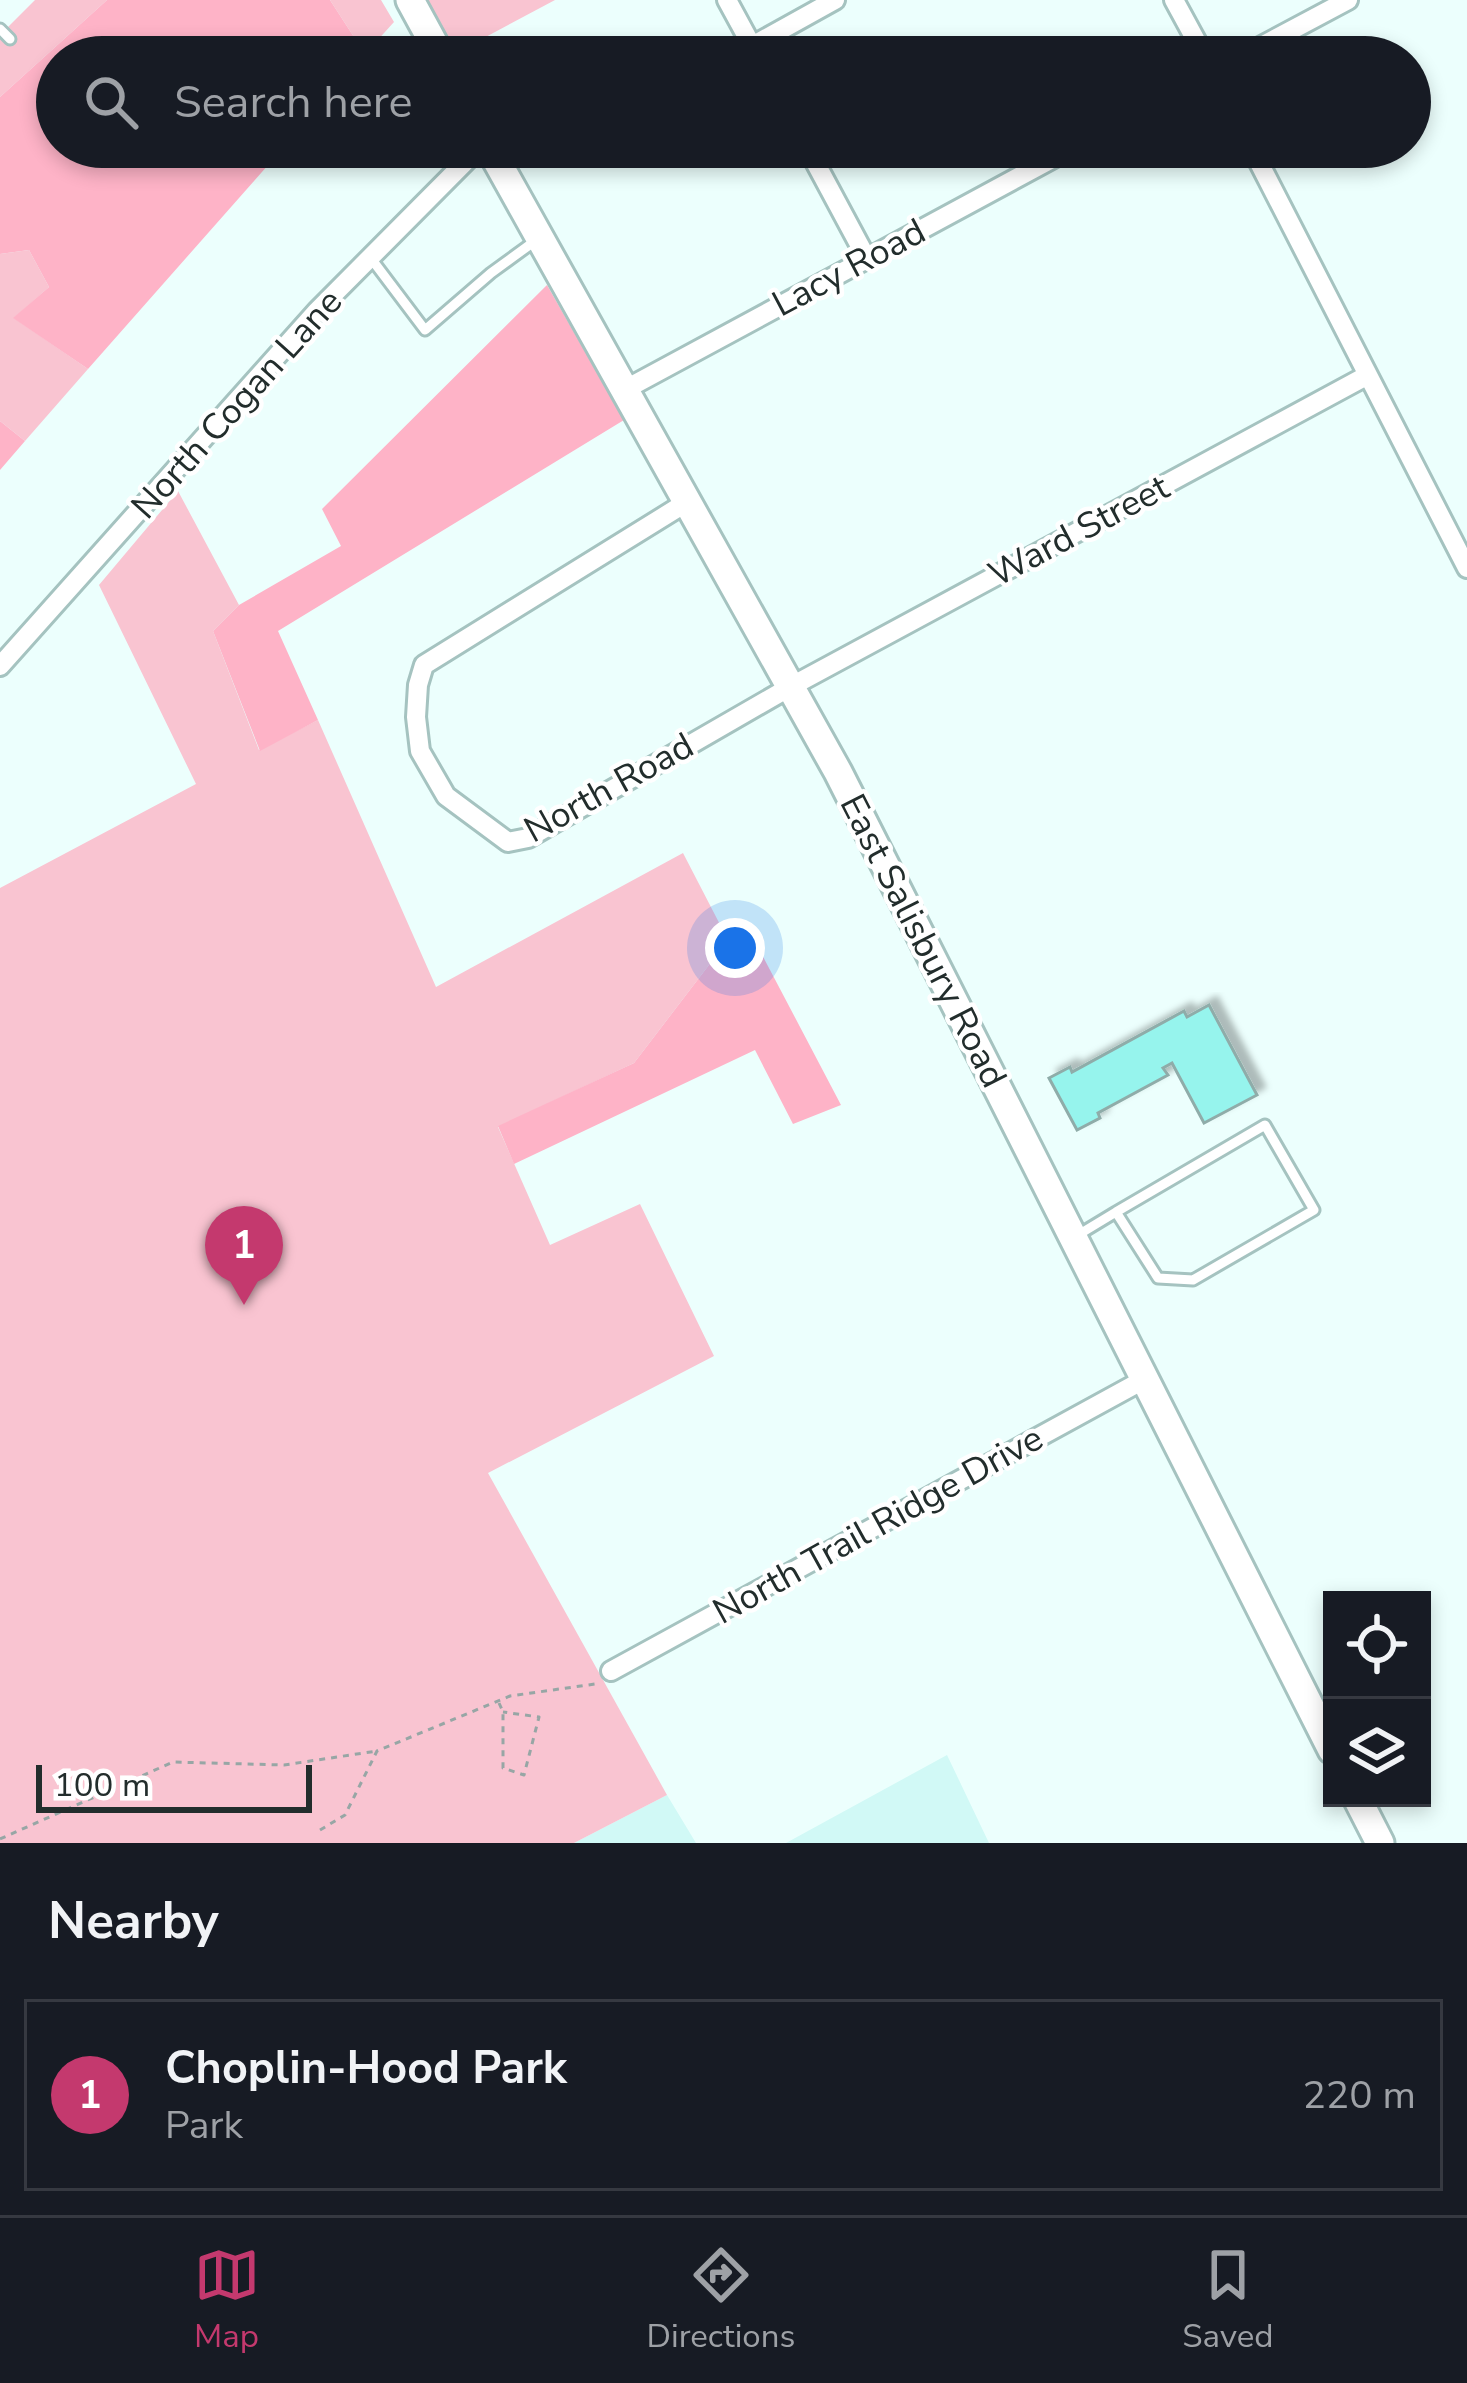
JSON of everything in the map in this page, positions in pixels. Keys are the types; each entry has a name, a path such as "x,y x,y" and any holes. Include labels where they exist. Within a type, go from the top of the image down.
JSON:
{"main road":[{"path":"410,0 430,36"},
{"name":"East Salisbury Road","path":"497,168 838,772 1323,1732"},
{"path":"1362,1807 1380,1843"}],"street":[{"path":"727,0 747,36"},
{"path":"779,36 836,0"},
{"path":"1174,0 1193,36"},
{"path":"1280,36 1348,0"},
{"name":"North Cogan Lane","path":"0,666 317,311 462,168"},
{"path":"817,168 867,259"},
{"name":"Lacy Road","path":"624,390 1035,168"},
{"path":"1262,168 1467,568"},
{"name":"Ward Street","path":"790,687 1368,375"},
{"name":"North Road","path":"687,502 424,664 416,717 420,751 446,796 508,842 528,838 790,687"},
{"name":"North Trail Ridge Drive","path":"604,1677 1144,1379"}],"lane":[{"path":"0,28 10,39"},
{"path":"370,257 425,330 540,238"},
{"path":"1073,1238 1116,1212 1265,1125 1314,1210 1192,1280 1159,1278 1116,1212"}],"path":[{"path":"0,1839 173,1762 284,1766 376,1750 510,1696 604,1677"},
{"path":"498,1701 503,1712 503,1768 524,1775 539,1717 503,1712"},
{"path":"320,1830 345,1815 376,1750"}],"shaded area":[{"path":"35,0 107,0 67,36 36,36 36,64 0,97 0,35"},
{"path":"107,0 330,0 353,36 67,36"},
{"path":"330,0 381,0 394,22 381,36 353,36"},
{"path":"426,0 555,0 488,36 443,36"},
{"path":"36,64 36,168 265,168 88,369 13,318 49,287 29,250 0,254 0,97"},
{"path":"29,250 49,287 14,318 88,369 25,441 0,421 0,254"},
{"path":"547,285 624,420 278,631 318,720 260,751 213,631 239,605 341,546 322,509"},
{"path":"0,421 25,441 0,470"},
{"path":"178,491 239,605 213,631 259,750 318,720 436,987 683,853 728,940 634,1063 498,1127 550,1245 640,1204 714,1356 488,1473 667,1795 574,1843 0,1843 0,888 196,784 99,585"},
{"path":"748,928 841,1105 793,1124 755,1050 514,1164 498,1126 634,1063 728,940"},
{"path":"947,1755 989,1843 786,1843"},
{"path":"667,1795 696,1843 574,1843"}],"building":[{"path":"1209,1005 1257,1095 1204,1123 1172,1063 1163,1068 1168,1075 1098,1113 1100,1118 1077,1130 1049,1078 1070,1067 1072,1072 1184,1011 1187,1017"}],"place":[{"name":"Choplin-Hood Park","path":"244,1305"}]}
